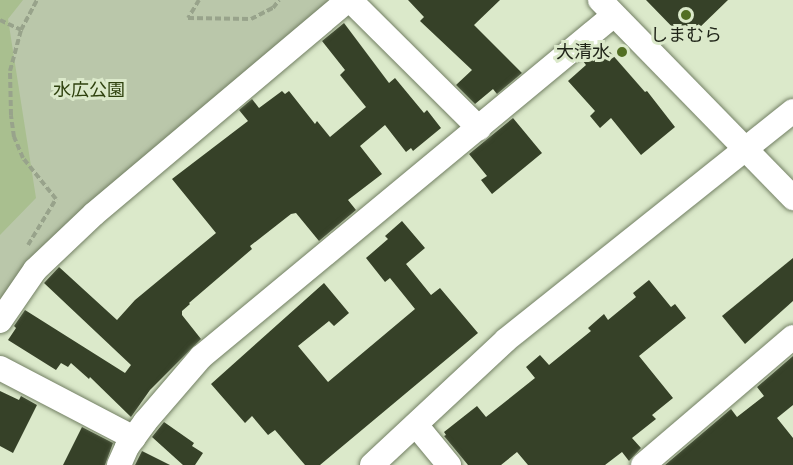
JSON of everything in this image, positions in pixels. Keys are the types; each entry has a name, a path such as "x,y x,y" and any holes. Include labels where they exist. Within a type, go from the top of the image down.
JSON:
{"street":[{"path":"0,321 35,270 94,214 349,0 478,128"},
{"path":"118,465 134,438 201,357 478,128 607,8 793,198"},
{"path":"372,465 506,340 793,111"},
{"path":"643,465 793,337"},
{"path":"0,368 134,438"},
{"path":"416,425 448,465"}],"path":[{"path":"26,247 56,199 23,158 14,137 9,92 10,71 21,30 37,0"},
{"path":"199,0 188,18 251,19 273,8 279,0"},
{"path":"0,20 21,30"}],"green space":[{"name":"水広公園","path":"0,0 334,0 0,306"},
{"path":"0,0 23,0 8,19 36,198 0,235"}],"building":[{"path":"408,0 500,0 474,25 522,73 497,94 493,89 475,104 456,85 472,70 420,21 424,17"},
{"name":"しまむら","path":"646,0 728,0 697,30 689,31 682,37"},
{"path":"344,23 389,83 395,78 424,113 427,110 441,128 413,151 411,148 406,152 385,125 360,146 382,174 348,200 356,210 319,241 296,213 291,214 250,246 252,249 182,311 182,315 201,339 150,390 131,417 90,377 89,379 71,363 68,367 61,363 56,370 8,340 25,310 125,373 131,365 44,283 59,267 117,320 135,300 216,233 172,179 248,121 239,110 252,99 259,108 282,91 285,94 289,91 315,124 317,121 330,137 366,107 340,75 345,70 322,41"},
{"path":"595,51 602,59 610,52 645,92 647,91 675,127 641,155 611,118 600,128 590,116 595,111 568,81 586,65 583,61"},
{"path":"513,118 542,153 492,194 481,180 487,176 469,154"},
{"path":"402,221 425,248 406,264 431,295 440,288 478,333 320,465 305,465 275,430 268,435 252,416 245,423 211,384 324,283 349,313 334,326 329,321 298,346 328,382 415,309 390,278 385,282 366,258 388,239 385,236"},
{"path":"793,258 793,301 745,344 722,316"},
{"path":"649,280 671,307 675,304 686,318 639,356 673,398 652,415 656,419 632,438 641,448 629,461 622,452 605,465 528,465 517,452 501,465 468,465 444,436 446,435 444,432 477,406 486,417 535,378 526,367 540,355 549,365 591,331 588,328 604,314 608,320 636,297 633,293"},
{"path":"793,356 793,405 777,418 793,438 793,465 665,465 731,409 737,417 764,396 757,387"},
{"path":"0,391 19,400 21,396 37,405 13,453 0,446"},
{"path":"164,422 194,443 192,446 203,453 195,465 183,465 152,437"},
{"path":"82,427 113,443 105,465 63,465"},
{"path":"142,451 170,465 135,465"}],"place":[{"name":"しまむら","path":"686,15"},
{"name":"大清水","path":"622,52"}]}
